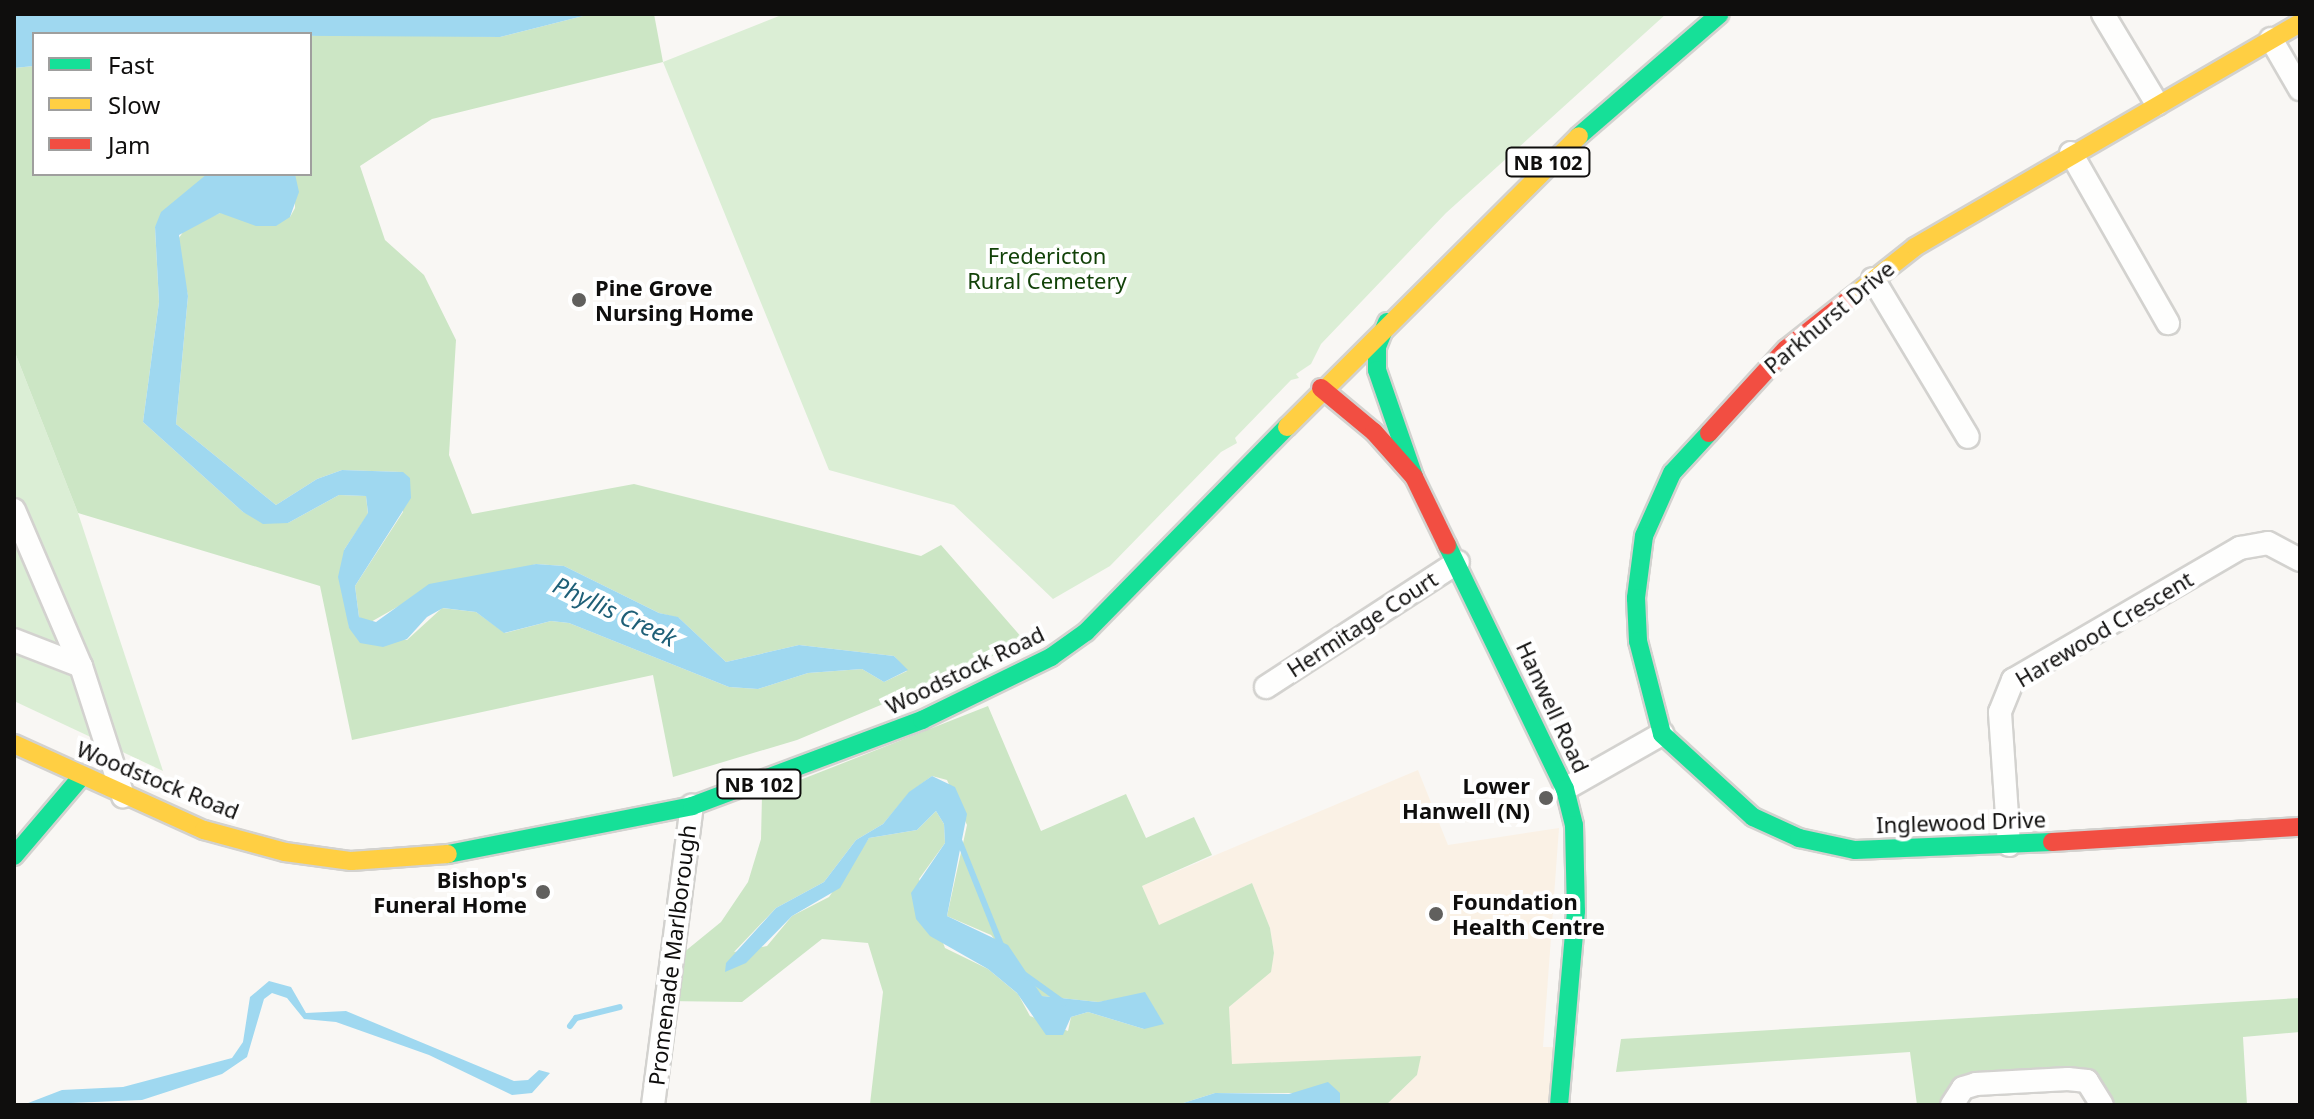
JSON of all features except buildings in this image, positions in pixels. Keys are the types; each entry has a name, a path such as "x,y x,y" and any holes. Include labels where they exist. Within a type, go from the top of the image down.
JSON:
{"main road":[{"name":"Woodstock Road","path":"14,744 123,796 204,830 285,852 351,861 445,855 692,806 922,720 1051,657 1124,595 1321,388 1540,169 1720,14"},
{"name":"Parkhurst Drive","path":"1662,734 1638,641 1636,598 1639,555 1660,495 1688,452 1767,367 1915,247 2071,153 2300,23"},
{"path":"1387,322 1377,347 1377,370 1414,477"},
{"name":"Hanwell Road","path":"1321,388 1374,432 1414,477 1458,562 1565,789 1574,825 1576,911 1559,1105"},
{"name":"Inglewood Drive","path":"1662,734 1714,786 1753,817 1799,838 1889,851 2300,827"},
{"path":"14,856 82,776"}],"street":[{"path":"2103,14 2157,104"},
{"path":"2271,39 2300,89"},
{"path":"2071,153 2168,323"},
{"path":"1873,279 1968,437"},
{"path":"14,510 81,666 123,796"},
{"name":"Harewood Crescent","path":"2009,845 2000,712 2013,680 2240,548 2268,543 2300,560"},
{"name":"Hermitage Court","path":"1266,687 1458,562"},
{"path":"14,640 81,666"},
{"path":"1565,789 1662,734"},
{"name":"Promenade Marlborough","path":"653,1105 692,806"},
{"path":"1952,1105 1963,1088 1976,1084 2068,1079 2087,1081 2102,1105"}],"shaded area":[{"path":"1418,770 1448,845 1559,828 1543,1047 1563,1047 1559,1105 1386,1105 1417,1075 1420,1056 1231,1065 1229,1007 1270,972 1274,953 1270,928 1252,883 1159,926 1142,886"}],"green space":[{"path":"591,14 654,14 663,62 432,119 360,166 385,240 424,275 456,340 449,455 472,514 634,484 921,556 941,545 1023,639 974,666 797,740 673,777 653,675 352,740 320,586 78,513 14,350 14,68 32,66 32,176 241,176 155,227 159,302 143,422 243,512 288,523 339,495 366,496 368,514 344,550 349,628 407,640 442,608 476,612 505,633 551,621 569,623 729,687 758,689 808,673 862,669 884,682 907,671 894,656 799,645 726,662 679,618 659,613 564,566 536,564 399,606 369,623 359,617 355,586 403,512 402,472 342,470 317,479 276,505 176,424 188,296 176,242 186,228 220,213 290,217 295,208 295,176 312,176 312,36 346,32 500,37"},
{"name":"Fredericton Rural Cemetery","path":"784,14 1666,14 1446,213 1321,344 1311,364 1296,374 1299,378 1291,380 1235,438 1237,443 1221,452 1110,566 1053,599 954,505 829,470 663,62"},
{"path":"14,350 78,513 163,771 14,701"},
{"path":"988,706 1041,831 1126,794 1146,838 1194,817 1212,855 1142,886 1159,925 1252,883 1270,928 1274,953 1271,972 1229,1007 1232,1064 1421,1056 1417,1075 1386,1105 1340,1105 1340,1093 1215,1093 1177,1105 870,1104 883,992 868,943 822,939 742,1002 665,1001 667,966 721,922 748,882 761,839 762,795","holes":["932,776 947,780 967,825 947,916 991,935 1041,996 1098,1002 1140,996 1144,1029 1088,1012 1071,1017 1068,1031 1030,1016 1018,994 988,969 945,948 919,879 945,843 944,824 936,811 917,830 869,838 829,897 792,916 767,946 734,952 776,908 824,882 856,840 883,824 909,793"]},
{"path":"2300,998 2300,1032 2243,1037 2247,1105 2132,1105 2102,1102 2097,1091 1976,1084 1952,1105 1917,1105 1910,1052 1616,1072 1621,1039"}],"water":[{"path":"14,14 591,14 500,37 312,36 312,32 32,32 32,66 14,68"},
{"path":"205,176 295,176 299,192 290,217 276,226 256,226 220,213 179,235 188,296 176,424 276,505 317,479 342,470 403,472 410,478 411,498 355,586 359,617 376,622 429,584 536,564 564,566 659,613 678,617 726,662 799,645 894,656 908,670 884,682 862,669 808,673 758,689 729,687 569,623 551,621 504,633 476,612 443,608 427,617 407,639 383,647 360,643 349,628 338,577 344,550 368,513 366,496 339,495 288,523 263,524 243,512 143,422 159,302 155,227 161,212"},
{"path":"932,776 955,787 967,814 947,916 1008,945 1042,996 1098,1002 1145,992 1164,1024 1144,1029 1088,1012 1071,1017 1063,1035 1046,1035 1017,993 988,969 930,936 916,919 911,893 945,843 944,824 936,811 917,830 869,838 840,888 792,916 746,963 725,972 726,963 776,908 824,882 856,840 883,824 909,792"},
{"path":"269,981 291,987 306,1013 346,1011 514,1081 528,1080 539,1070 550,1073 532,1093 512,1095 429,1055 336,1022 304,1019 287,998 272,993 264,999 247,1057 222,1074 142,1100 23,1105 62,1090 123,1087 232,1058 243,1042 250,997"},
{"path":"1328,1082 1340,1093 1340,1105 1177,1105 1215,1093 1289,1094"}],"waterway":[{"path":"959,840 1001,945"},
{"path":"1025,975 1064,1003"},
{"name":"Phyllis Creek","path":"570,1026 576,1018 620,1007"}],"traffic: fast":[{"path":"1579,136 1720,14"},
{"path":"1387,322 1377,347 1377,370 1414,477"},
{"path":"448,854 692,806 922,720 1051,657 1086,632 1287,427"},
{"path":"1709,433 1672,473 1644,536 1636,598 1638,641 1662,734 1753,817 1799,838 1855,850 2052,842"},
{"path":"1447,545 1565,789 1574,825 1576,911 1559,1105"},
{"path":"14,856 82,776"}],"traffic: slow":[{"path":"1848,300 1915,247 2300,23"},
{"path":"1287,427 1579,136"},
{"path":"14,744 204,830 285,852 351,861 448,854"}],"traffic: jam":[{"path":"1709,433 1786,349 1848,300"},
{"path":"1321,388 1374,432 1414,477 1447,545"},
{"path":"2052,842 2300,827"}],"place":[{"name":"Pine Grove Nursing Home","path":"579,300"},
{"name":"Lower Hanwell (N)","path":"1546,798"},
{"name":"Bishop's Funeral Home","path":"543,892"},
{"name":"Foundation Health Centre","path":"1436,914"}]}
